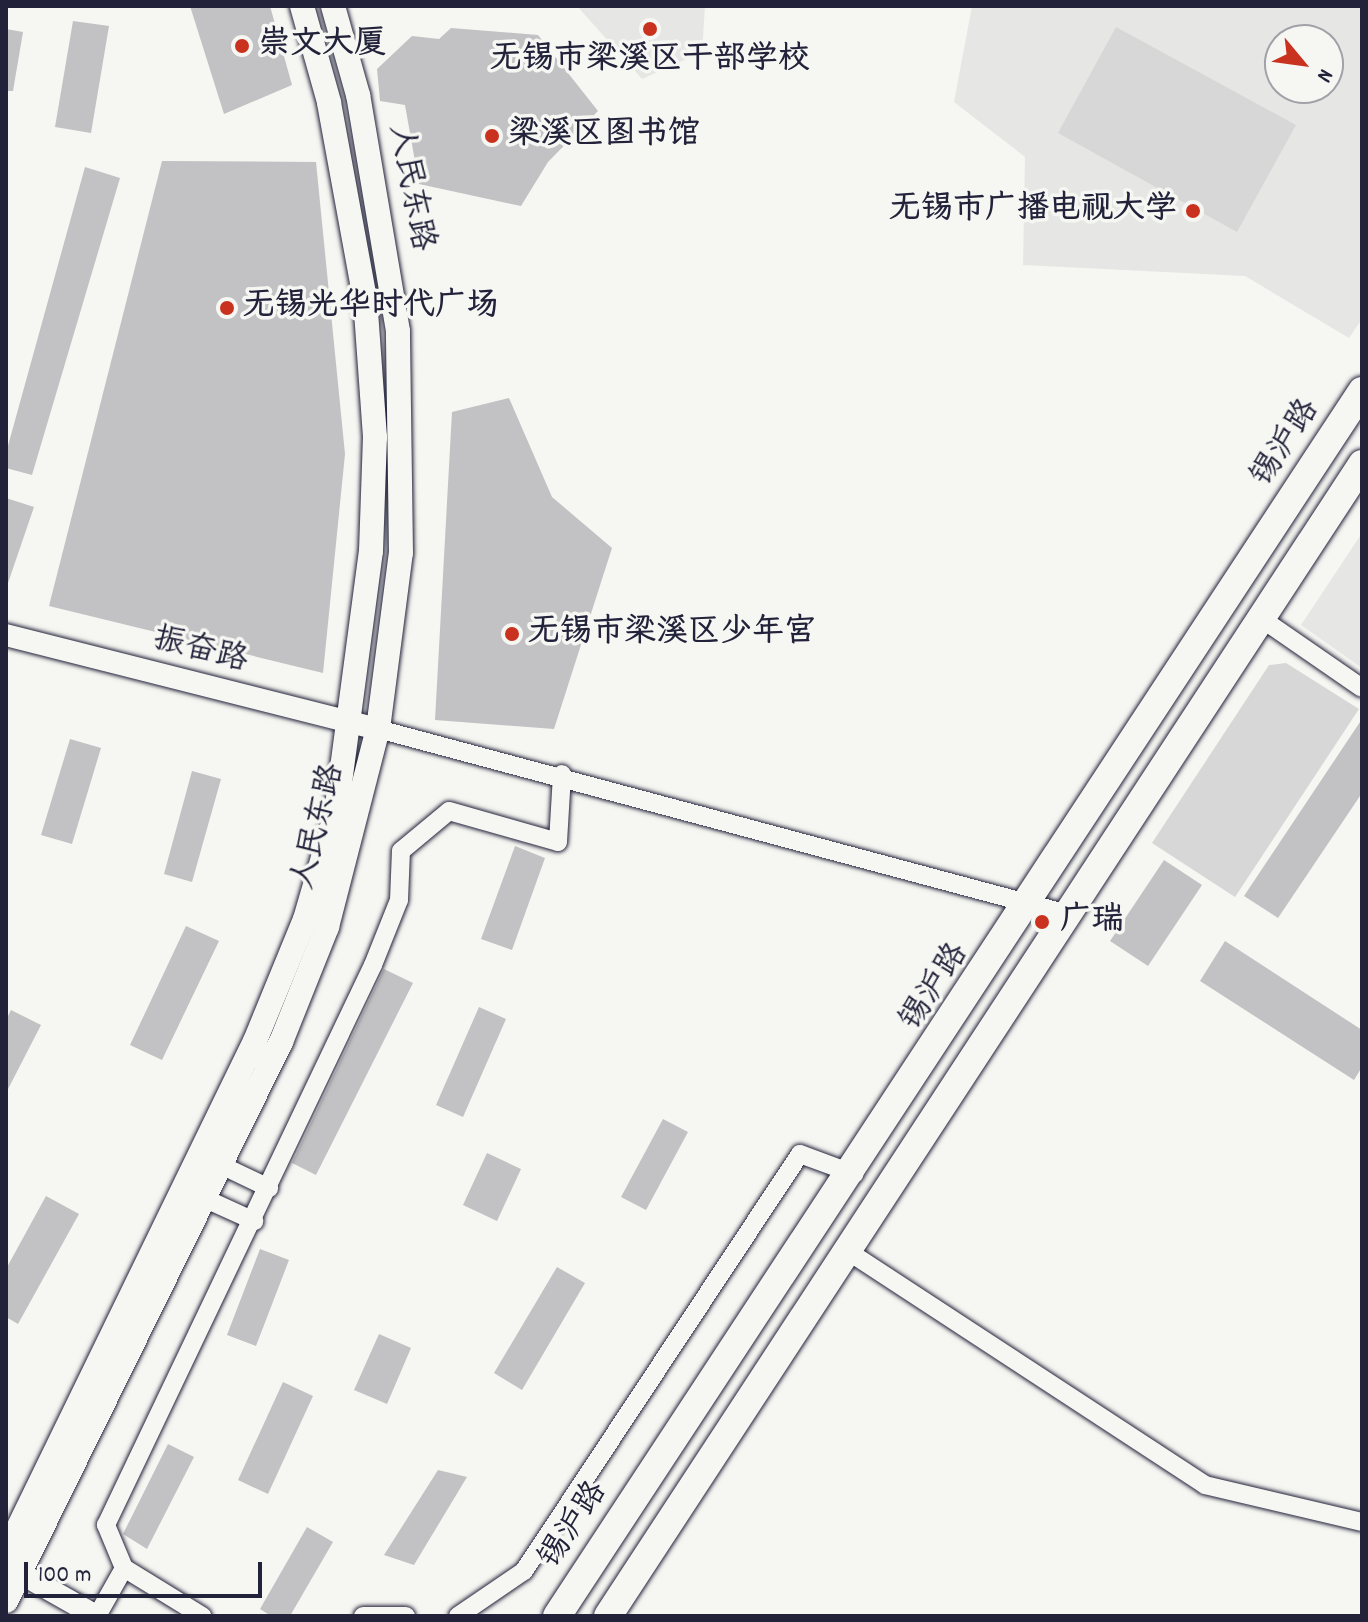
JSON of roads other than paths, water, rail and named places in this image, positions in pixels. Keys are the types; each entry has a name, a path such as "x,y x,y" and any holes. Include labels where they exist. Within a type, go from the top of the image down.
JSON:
{"main road":[{"name":"人民东路","path":"6,1553 255,1041 310,904 351,724 375,437 365,299 329,102 302,6"},
{"name":"人民东路","path":"6,1601 14,1569 225,1167 327,927 378,729 401,553 399,346 394,278 333,6"},
{"name":"锡沪路","path":"557,1616 1031,905 1362,391"},
{"name":"锡沪路","path":"608,1616 1064,913 1362,464"}],"street":[{"path":"1262,619 1362,688"},
{"name":"振奋路","path":"6,635 378,729"},
{"path":"378,729 562,774 1064,913"},
{"path":"202,1616 124,1568 106,1525 254,1221 399,900 401,851 449,811 558,842 562,774"},
{"path":"458,1616 524,1571 800,1154 854,1174"},
{"path":"225,1167 269,1188"},
{"path":"208,1200 254,1221"},
{"path":"846,1250 1205,1485 1362,1522"},
{"path":"14,1569 97,1616 124,1568"},
{"path":"363,1616 406,1616"}],"place":[{"name":"无锡市梁溪区干部学校","path":"650,29"},
{"name":"崇文大厦","path":"242,46"},
{"name":"梁溪区图书馆","path":"492,136"},
{"name":"无锡市广播电视大学","path":"1193,211"},
{"name":"无锡光华时代广场","path":"227,308"},
{"name":"无锡市梁溪区少年宫","path":"512,634"},
{"name":"广瑞","path":"1042,922"}]}
